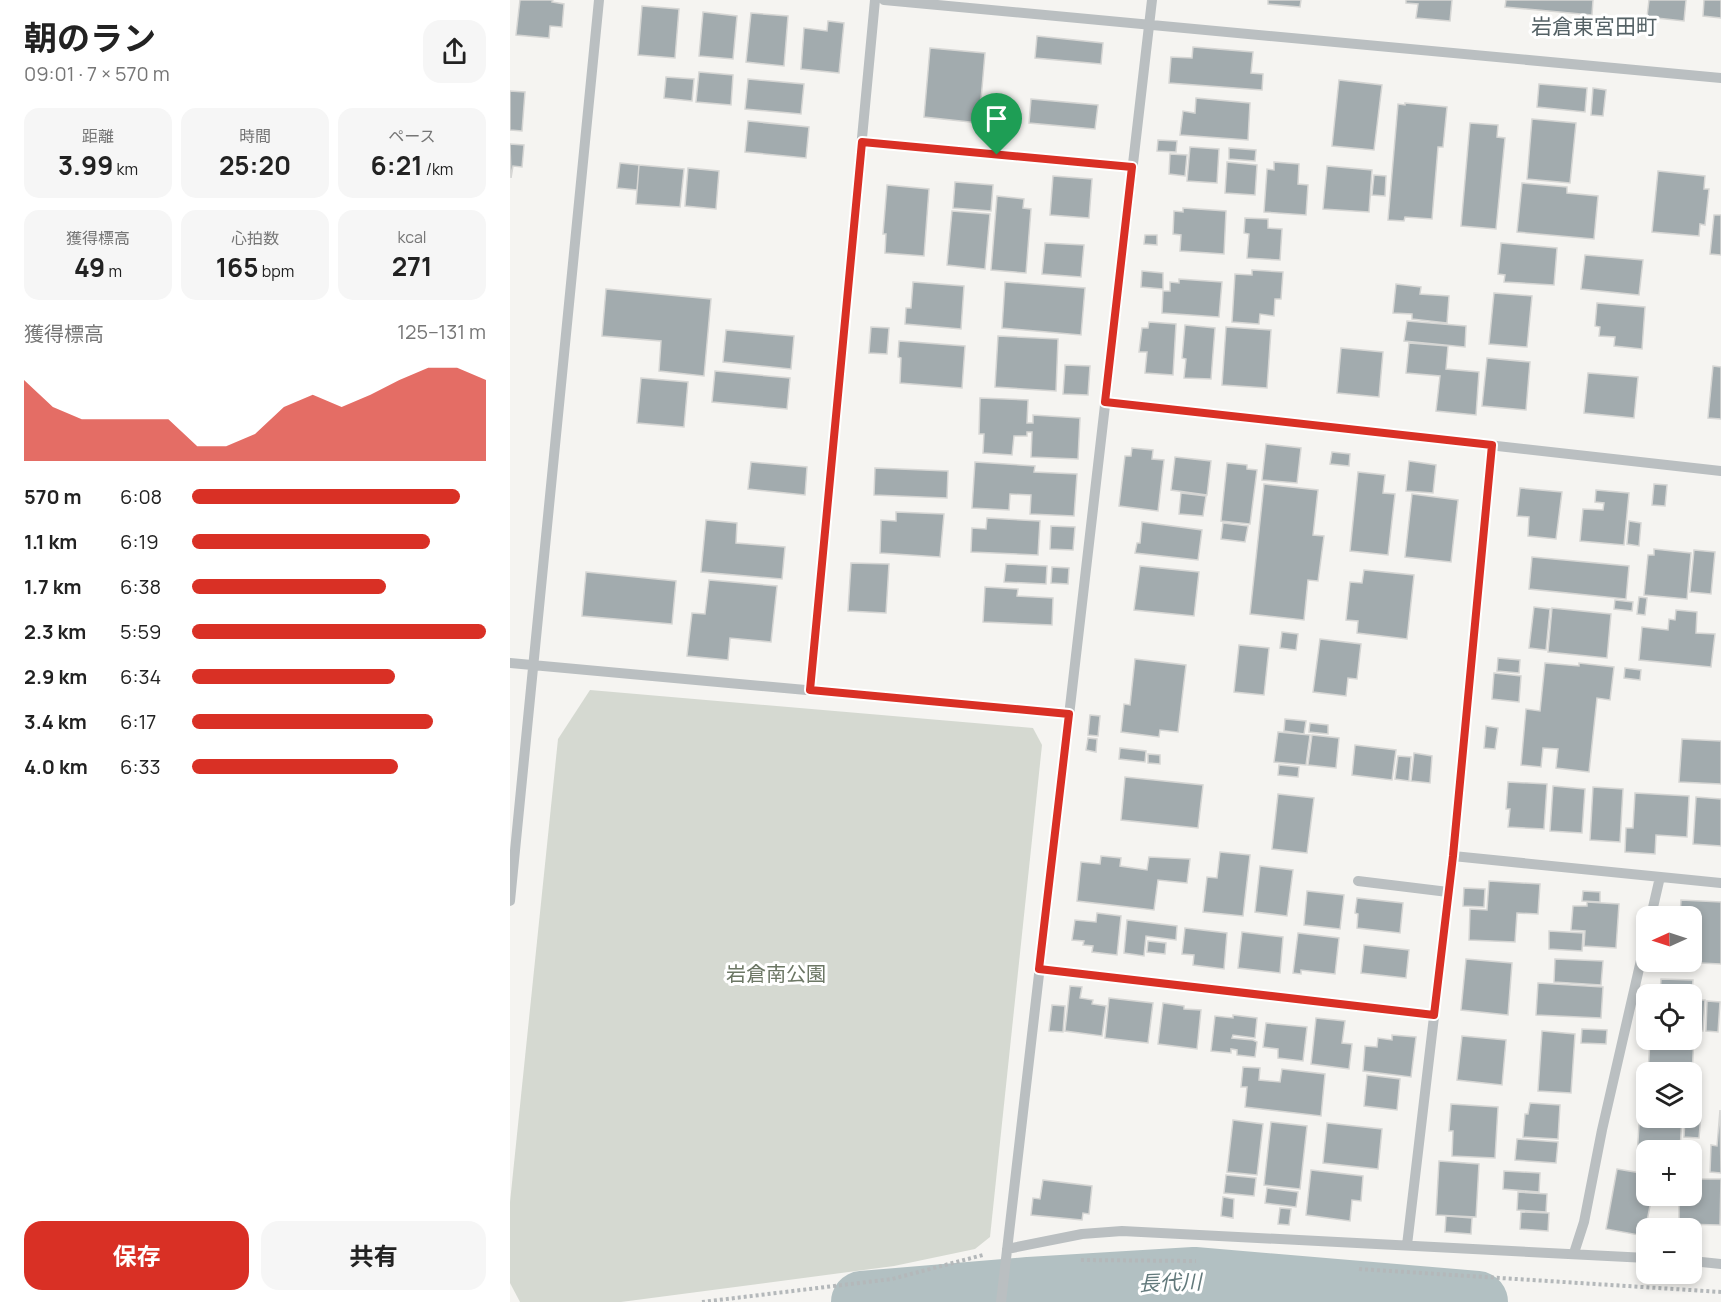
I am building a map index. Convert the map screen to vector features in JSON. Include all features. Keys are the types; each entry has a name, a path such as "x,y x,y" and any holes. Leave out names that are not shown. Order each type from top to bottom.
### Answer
{"street":[{"path":"510,901 600,0"},
{"path":"810,690 875,0"},
{"path":"884,0 1721,78"},
{"path":"1001,1302 1152,0"},
{"path":"862,142 1132,167"},
{"path":"1105,402 1721,471"},
{"path":"1407,1245 1453,856 1492,445"},
{"path":"510,663 1069,714"},
{"path":"1453,856 1721,883"},
{"path":"1653,906 1660,878"},
{"path":"1358,881 1448,892"},
{"path":"1039,969 1434,1015"},
{"path":"1574,1253 1584,1222 1602,1130 1638,972"},
{"path":"1006,1249 1082,1234 1122,1231 1636,1257"},
{"path":"1702,1263 1721,1264"}],"path":[{"path":"702,1302 892,1279 1006,1249"},
{"path":"1071,1260 1197,1261"},
{"path":"1357,1269 1721,1292"}],"green space":[{"name":"岩倉南公園","path":"590,690 1033,728 1042,745 990,1237 975,1249 894,1266 621,1302 520,1302 510,1283 510,1202 558,739"}],"building":[{"path":"520,0 553,0 552,2 564,4 562,27 550,26 549,38 516,35"},
{"path":"1268,0 1301,0 1300,7 1268,4"},
{"path":"1406,0 1452,0 1450,21 1416,18 1418,4 1406,3"},
{"path":"1506,0 1593,0 1592,15 1505,7"},
{"path":"1649,0 1686,0 1684,21 1647,17"},
{"path":"1704,0 1721,0 1721,18 1703,16"},
{"path":"642,6 679,9 675,58 638,55"},
{"path":"703,12 737,16 733,59 699,56"},
{"path":"751,13 788,16 784,66 746,62"},
{"path":"828,21 844,23 839,73 801,69 804,28 827,31"},
{"path":"1037,36 1103,43 1101,64 1035,58"},
{"path":"1193,47 1253,52 1251,73 1263,74 1262,90 1169,83 1171,57 1192,58"},
{"path":"930,48 985,53 979,123 924,117"},
{"path":"699,72 733,75 731,105 696,102"},
{"path":"666,77 694,79 692,101 664,98"},
{"path":"748,79 804,84 801,114 745,109"},
{"path":"1339,80 1382,85 1374,150 1332,146"},
{"path":"1539,84 1587,88 1585,112 1537,107"},
{"path":"1593,88 1606,90 1603,116 1591,115"},
{"path":"510,91 525,92 522,131 510,130"},
{"path":"1196,98 1250,103 1248,140 1180,135 1183,111 1195,113"},
{"path":"1031,99 1098,105 1095,129 1029,123"},
{"path":"1405,103 1447,107 1443,147 1438,147 1432,219 1405,217 1404,221 1388,220 1398,104 1405,105"},
{"path":"1532,119 1576,123 1570,183 1527,179"},
{"path":"748,121 809,127 806,158 745,152"},
{"path":"1470,123 1498,125 1497,137 1505,138 1496,229 1461,226"},
{"path":"1158,140 1177,141 1176,152 1157,151"},
{"path":"510,144 524,145 522,167 513,166 511,178"},
{"path":"1190,147 1219,149 1217,183 1187,181"},
{"path":"1229,148 1256,150 1255,161 1229,159"},
{"path":"1170,154 1187,155 1185,176 1169,174"},
{"path":"1227,162 1257,165 1255,195 1225,193"},
{"path":"1274,162 1299,164 1298,184 1308,185 1306,215 1264,212 1267,169 1274,170"},
{"path":"620,163 639,165 637,190 617,188"},
{"path":"639,165 684,169 680,207 636,204"},
{"path":"1327,166 1372,170 1369,212 1323,209"},
{"path":"688,168 719,171 716,209 685,206"},
{"path":"1658,171 1705,176 1704,189 1709,189 1705,225 1700,224 1699,236 1652,232"},
{"path":"1374,175 1386,176 1385,196 1372,195"},
{"path":"1053,176 1092,179 1089,218 1050,215"},
{"path":"955,182 993,185 991,211 953,208"},
{"path":"1522,183 1567,187 1567,193 1598,196 1594,239 1517,232"},
{"path":"887,185 929,189 924,256 885,253 886,234 883,234"},
{"path":"997,196 1024,199 1023,208 1031,209 1026,273 991,270"},
{"path":"1183,208 1226,211 1224,254 1180,251 1181,235 1173,234 1174,211 1183,212"},
{"path":"952,211 990,214 985,269 947,265"},
{"path":"1714,215 1721,215 1721,255 1710,254"},
{"path":"1245,218 1268,219 1268,228 1282,229 1280,260 1247,258 1249,234 1244,233"},
{"path":"1145,235 1157,235 1157,245 1144,244"},
{"path":"1045,243 1084,245 1081,277 1042,274"},
{"path":"1501,243 1557,248 1554,285 1504,282 1505,275 1498,274"},
{"path":"1585,255 1643,260 1639,295 1581,289"},
{"path":"1252,270 1283,272 1281,299 1275,299 1274,316 1260,314 1259,324 1232,322 1235,274 1252,275"},
{"path":"1142,271 1163,273 1163,289 1141,287"},
{"path":"1179,279 1222,282 1219,317 1162,313 1163,291 1170,291 1170,282 1179,283"},
{"path":"913,282 964,286 961,329 905,324 906,308 911,308"},
{"path":"1005,282 1085,288 1081,335 1002,328"},
{"path":"1396,284 1421,287 1420,294 1449,296 1447,323 1412,319 1412,314 1393,313"},
{"path":"606,289 711,299 704,376 659,371 661,341 602,336"},
{"path":"1494,293 1532,296 1527,347 1489,344"},
{"path":"1597,303 1645,307 1642,349 1614,346 1615,337 1599,336 1600,327 1595,326"},
{"path":"1407,321 1466,326 1465,347 1404,341"},
{"path":"1149,322 1176,324 1173,375 1145,373 1147,352 1139,352 1142,328 1148,328"},
{"path":"1185,325 1215,328 1211,379 1184,378 1186,359 1182,358"},
{"path":"871,327 889,328 887,354 869,353"},
{"path":"1226,327 1271,330 1267,388 1222,385"},
{"path":"726,330 794,336 791,369 723,362"},
{"path":"998,336 1058,339 1056,391 995,387"},
{"path":"899,341 965,346 962,388 900,383"},
{"path":"1409,343 1448,346 1446,369 1479,372 1476,415 1436,411 1440,376 1406,373"},
{"path":"1341,348 1383,352 1379,397 1337,393"},
{"path":"1487,358 1530,362 1526,410 1482,406"},
{"path":"1065,365 1090,366 1088,395 1063,394"},
{"path":"1713,366 1721,367 1721,419 1708,418"},
{"path":"715,371 790,378 787,409 712,402"},
{"path":"1588,373 1638,377 1634,418 1584,413"},
{"path":"641,378 688,382 684,427 637,423"},
{"path":"980,398 1028,400 1027,423 1033,423 1033,415 1080,418 1078,459 1031,457 1032,432 1027,432 1027,436 1014,436 1012,455 983,453 984,434 979,434"},
{"path":"1266,444 1301,448 1297,483 1262,480"},
{"path":"1132,448 1153,450 1152,459 1164,460 1158,511 1119,506 1125,456 1131,456"},
{"path":"1332,452 1350,454 1349,466 1330,464"},
{"path":"1175,457 1211,461 1207,495 1171,490"},
{"path":"1409,461 1436,465 1433,493 1406,491"},
{"path":"751,462 807,467 805,495 748,489"},
{"path":"975,462 1035,466 1034,472 1077,474 1074,516 1030,514 1031,495 1010,494 1009,510 972,508"},
{"path":"1227,463 1247,465 1247,469 1257,470 1250,524 1221,521"},
{"path":"875,468 948,471 947,498 874,495"},
{"path":"1358,472 1385,475 1383,493 1395,494 1388,555 1350,551"},
{"path":"1264,484 1318,490 1313,535 1324,536 1318,581 1308,580 1304,620 1250,614"},
{"path":"1654,484 1667,485 1665,506 1652,505"},
{"path":"1520,488 1562,492 1556,539 1528,536 1529,517 1517,516"},
{"path":"1596,490 1629,493 1624,545 1580,541 1583,509 1603,510 1604,503 1595,502"},
{"path":"1181,493 1206,496 1203,516 1179,514"},
{"path":"1412,494 1458,500 1451,562 1405,557"},
{"path":"896,512 944,514 940,557 880,553 881,520 896,521"},
{"path":"987,518 1040,521 1038,555 971,552 972,528 986,529"},
{"path":"706,520 737,523 736,543 785,547 782,579 701,572"},
{"path":"1629,521 1641,523 1639,546 1627,544"},
{"path":"1142,522 1202,530 1198,560 1135,553 1137,543 1140,543"},
{"path":"1223,523 1248,526 1245,542 1221,539"},
{"path":"1051,526 1075,527 1073,550 1050,549"},
{"path":"1654,549 1691,553 1687,599 1644,595 1648,555 1654,555"},
{"path":"1694,550 1715,552 1711,594 1690,592"},
{"path":"1532,557 1629,566 1626,599 1529,589"},
{"path":"851,563 889,564 886,613 848,611"},
{"path":"1006,564 1047,566 1046,584 1004,582"},
{"path":"1140,566 1199,572 1194,616 1134,610"},
{"path":"1052,567 1069,568 1068,584 1051,583"},
{"path":"1364,570 1414,575 1407,639 1357,633 1358,621 1346,620 1350,582 1362,583"},
{"path":"586,572 676,581 672,624 582,616"},
{"path":"709,580 777,586 771,642 730,638 728,660 687,656 692,613 705,614"},
{"path":"985,587 1018,589 1017,596 1053,598 1052,625 983,622"},
{"path":"1639,597 1647,598 1645,615 1637,614"},
{"path":"1615,600 1633,602 1632,611 1614,609"},
{"path":"1534,607 1550,609 1546,650 1529,648"},
{"path":"1552,608 1611,614 1607,658 1548,652"},
{"path":"1676,610 1697,612 1696,633 1715,634 1711,667 1639,660 1642,627 1668,630 1669,619 1675,620"},
{"path":"1282,632 1298,634 1296,650 1280,648"},
{"path":"1320,639 1361,644 1357,679 1348,678 1346,696 1313,692"},
{"path":"1239,645 1269,648 1264,695 1234,692"},
{"path":"1498,658 1520,660 1519,673 1497,671"},
{"path":"1135,659 1186,665 1178,732 1160,730 1159,737 1121,732 1124,704 1130,705"},
{"path":"1545,663 1579,666 1579,663 1614,667 1610,700 1597,698 1589,772 1556,768 1558,749 1543,748 1541,767 1521,765 1526,709 1540,711"},
{"path":"1625,668 1641,670 1640,680 1624,678"},
{"path":"1494,673 1521,676 1519,702 1492,699"},
{"path":"1090,715 1100,716 1098,736 1088,735"},
{"path":"1285,719 1306,721 1304,734 1284,731"},
{"path":"1310,723 1328,725 1328,734 1309,732"},
{"path":"1486,726 1498,728 1495,749 1484,748"},
{"path":"1278,732 1310,735 1306,765 1274,762"},
{"path":"1312,735 1339,738 1336,768 1308,765"},
{"path":"1088,738 1097,739 1096,752 1086,750"},
{"path":"1682,739 1721,741 1721,784 1679,782"},
{"path":"1355,745 1396,750 1392,780 1352,775"},
{"path":"1120,748 1146,751 1145,762 1119,759"},
{"path":"1414,753 1432,756 1430,783 1411,781"},
{"path":"1148,754 1160,755 1160,764 1148,763"},
{"path":"1398,756 1411,757 1409,781 1395,779"},
{"path":"1279,765 1299,767 1298,777 1278,775"},
{"path":"1125,777 1203,785 1198,828 1121,820"},
{"path":"1508,782 1547,784 1544,829 1508,827 1510,809 1506,809"},
{"path":"1553,786 1585,789 1582,833 1550,831"},
{"path":"1593,787 1623,789 1620,842 1590,840"},
{"path":"1635,793 1689,796 1687,837 1656,835 1655,854 1625,852 1626,828 1633,828"},
{"path":"1278,794 1314,798 1307,853 1272,849"},
{"path":"1696,797 1721,799 1721,846 1693,844"},
{"path":"1220,852 1250,855 1243,916 1203,912 1207,877 1217,878"},
{"path":"1101,856 1121,858 1120,866 1147,870 1149,857 1190,859 1187,883 1158,880 1154,910 1077,901 1081,862 1100,864"},
{"path":"1260,866 1293,870 1287,916 1255,912"},
{"path":"1489,881 1540,884 1538,914 1517,913 1515,942 1469,940 1470,909 1487,910"},
{"path":"1464,888 1485,889 1484,907 1463,906"},
{"path":"1307,891 1344,895 1340,929 1304,925"},
{"path":"1583,891 1600,892 1600,902 1582,901"},
{"path":"1357,898 1403,903 1400,933 1357,928 1358,914 1355,913"},
{"path":"1681,900 1721,902 1721,964 1702,963 1702,906 1681,906"},
{"path":"1587,902 1619,904 1616,948 1584,946 1585,931 1571,930 1573,906 1587,906"},
{"path":"1097,913 1121,916 1117,955 1092,952 1093,946 1083,945 1084,941 1072,940 1075,920 1096,922"},
{"path":"1127,920 1177,926 1176,940 1146,936 1144,956 1124,953"},
{"path":"1185,928 1227,933 1224,969 1193,965 1194,955 1182,954"},
{"path":"1549,931 1583,933 1582,951 1549,949"},
{"path":"1242,932 1283,937 1280,973 1238,968"},
{"path":"1298,933 1339,938 1335,974 1301,970 1301,974 1293,973"},
{"path":"1148,941 1166,943 1165,954 1147,952"},
{"path":"1364,945 1409,950 1406,978 1361,973"},
{"path":"1466,959 1512,963 1508,1015 1461,1010"},
{"path":"1555,959 1603,961 1601,985 1554,982"},
{"path":"1661,979 1693,980 1693,984 1661,984"},
{"path":"1538,983 1603,987 1601,1018 1536,1015"},
{"path":"1070,986 1082,987 1080,998 1093,1000 1092,1004 1106,1006 1102,1036 1065,1031"},
{"path":"1109,998 1153,1003 1148,1043 1105,1038"},
{"path":"1702,1000 1705,1000 1703,1031"},
{"path":"1707,1001 1720,1002 1718,1032 1706,1031"},
{"path":"1163,1003 1184,1006 1184,1009 1201,1010 1197,1049 1158,1044"},
{"path":"1052,1005 1065,1006 1063,1032 1049,1031"},
{"path":"1233,1015 1257,1018 1255,1038 1233,1035 1232,1038 1257,1042 1255,1057 1237,1055 1237,1050 1231,1049 1231,1053 1211,1051 1215,1016 1233,1018"},
{"path":"1316,1018 1345,1021 1342,1043 1352,1044 1349,1069 1311,1064"},
{"path":"1266,1023 1307,1027 1303,1061 1278,1058 1278,1049 1263,1047"},
{"path":"1582,1029 1607,1030 1606,1044 1581,1043"},
{"path":"1542,1031 1575,1034 1571,1093 1538,1091"},
{"path":"1392,1035 1416,1037 1411,1077 1363,1071 1365,1046 1377,1047 1378,1038 1392,1040"},
{"path":"1462,1036 1506,1040 1502,1085 1457,1080"},
{"path":"1649,1050 1693,1050 1693,1062 1649,1062"},
{"path":"1243,1067 1260,1068 1259,1080 1280,1082 1282,1069 1325,1074 1321,1116 1245,1107 1247,1087 1241,1087"},
{"path":"1367,1075 1400,1079 1397,1110 1364,1106"},
{"path":"1530,1103 1560,1105 1558,1139 1523,1137 1525,1114 1528,1114"},
{"path":"1451,1104 1498,1107 1495,1158 1452,1156 1453,1131 1449,1131"},
{"path":"1720,1110 1721,1173 1710,1172 1711,1145 1717,1146"},
{"path":"1233,1120 1263,1124 1257,1175 1227,1172"},
{"path":"1271,1122 1307,1126 1300,1189 1264,1185"},
{"path":"1327,1123 1382,1129 1378,1169 1323,1163"},
{"path":"1639,1128 1681,1128 1681,1140 1638,1140"},
{"path":"1684,1128 1700,1128 1699,1138 1684,1137"},
{"path":"1517,1139 1558,1142 1556,1163 1515,1160"},
{"path":"1439,1161 1479,1164 1476,1217 1436,1215"},
{"path":"1617,1169 1636,1172 1636,1206 1650,1206 1648,1218 1636,1218 1636,1235 1606,1229"},
{"path":"1311,1170 1363,1176 1361,1201 1352,1200 1350,1221 1306,1215"},
{"path":"1504,1171 1540,1173 1539,1192 1503,1189"},
{"path":"1226,1175 1256,1178 1254,1196 1224,1193"},
{"path":"1702,1179 1721,1179 1720,1225 1702,1225 1702,1218 1679,1218 1679,1206 1702,1206"},
{"path":"1043,1180 1092,1186 1089,1214 1083,1213 1082,1220 1031,1215 1033,1198 1040,1199"},
{"path":"1267,1188 1298,1192 1296,1207 1265,1203"},
{"path":"1518,1192 1547,1194 1546,1212 1517,1210"},
{"path":"1223,1197 1234,1199 1233,1218 1221,1216"},
{"path":"1280,1208 1291,1209 1289,1225 1278,1224"},
{"path":"1521,1212 1549,1213 1548,1231 1520,1229"},
{"path":"1446,1216 1472,1218 1471,1234 1445,1232"}],"waterway":[{"name":"長代川","path":"862,1302 1029,1288 1194,1278 1477,1302"}],"district":[{"name":"岩倉東宮田町","path":"1594,26"}],"route":[{"path":"862,142 997,155 1132,167 1105,402 1492,445 1453,856 1434,1015 1039,969 1069,714 810,690 862,142"}]}
